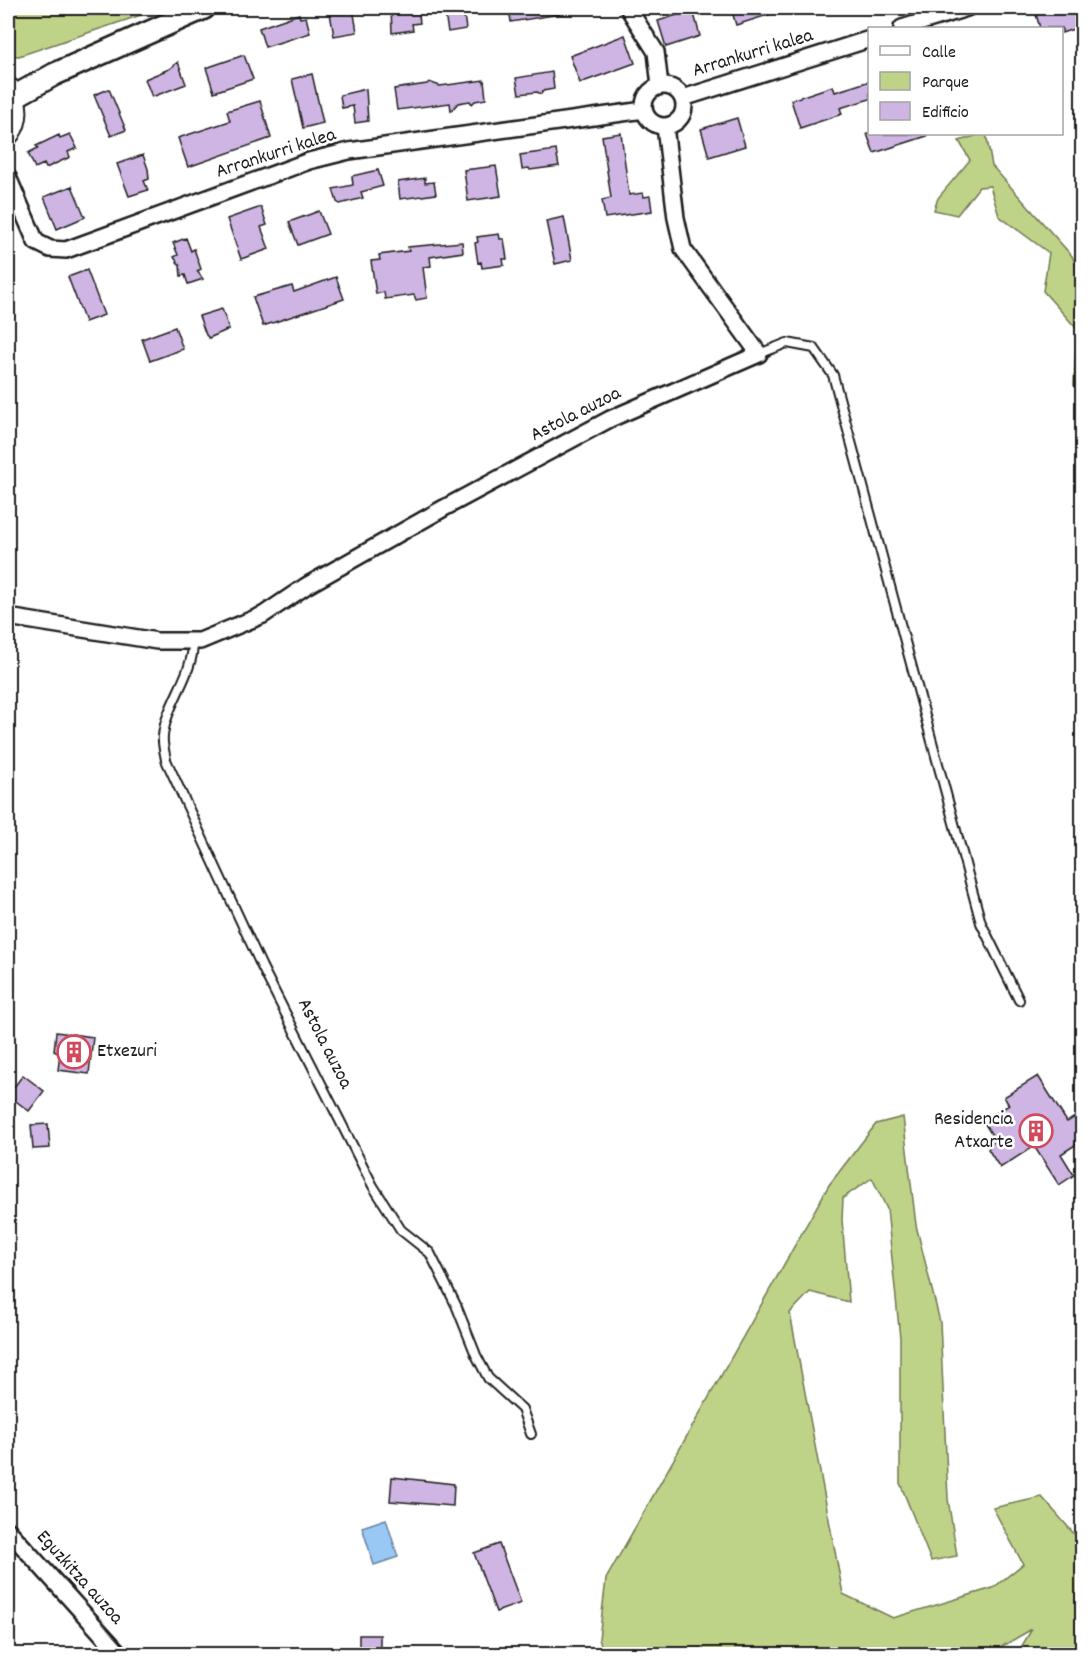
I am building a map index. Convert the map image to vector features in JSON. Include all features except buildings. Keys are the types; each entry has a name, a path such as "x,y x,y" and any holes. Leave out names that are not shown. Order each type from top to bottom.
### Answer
{"main road":[{"path":"8,132 14,119 10,94"}],"street":[{"path":"10,94 204,8"},
{"path":"628,8 656,52 660,86 649,92 644,110 654,124 666,126 676,218 683,249 759,354"},
{"path":"905,27 967,8"},
{"name":"Arrankurri kalea","path":"682,98 868,40"},
{"name":"Arrankurri kalea","path":"660,86 673,88 682,98 681,117 666,126"},
{"name":"Arrankurri kalea","path":"8,177 36,242 50,249 66,250 309,161 350,151 644,110"},
{"name":"Astola auzoa","path":"8,617 157,641 200,641 263,615 306,586 424,519 610,419 759,354"},
{"name":"Eguzkitza auzoa","path":"8,1530 120,1654"}],"lane":[{"path":"759,354 787,343 813,348 833,375 981,923 1019,1000"},
{"name":"Astola auzoa","path":"193,641 193,650 183,683 168,714 162,738 166,760 262,967 373,1186 400,1230 430,1253 484,1370 489,1378 522,1409 531,1434"}],"green space":[{"path":"8,8 162,8 19,56 8,55"},
{"path":"986,135 992,166 1072,256 1082,279 1082,399 1074,385 1077,329 1043,291 1049,253 999,216 990,186 979,187 957,215 934,210 938,198 970,160 959,141"},
{"path":"903,1117 916,1225 940,1322 948,1499 957,1556 931,1561 900,1483 900,1338 887,1209 872,1178 843,1198 842,1220 849,1302 810,1292 790,1313 843,1594 893,1618 993,1588 1023,1564 993,1508 1042,1497 1076,1536 1082,1538 1082,1654 1017,1654 1032,1629 989,1654 604,1654 599,1639 606,1579 829,1185 876,1124"}],"water":[{"path":"386,1519 398,1557 374,1565 362,1527"}],"place":[{"name":"Etxezuri","path":"74,1052"},
{"name":"Residencia Atxarte","path":"1036,1131"}]}
